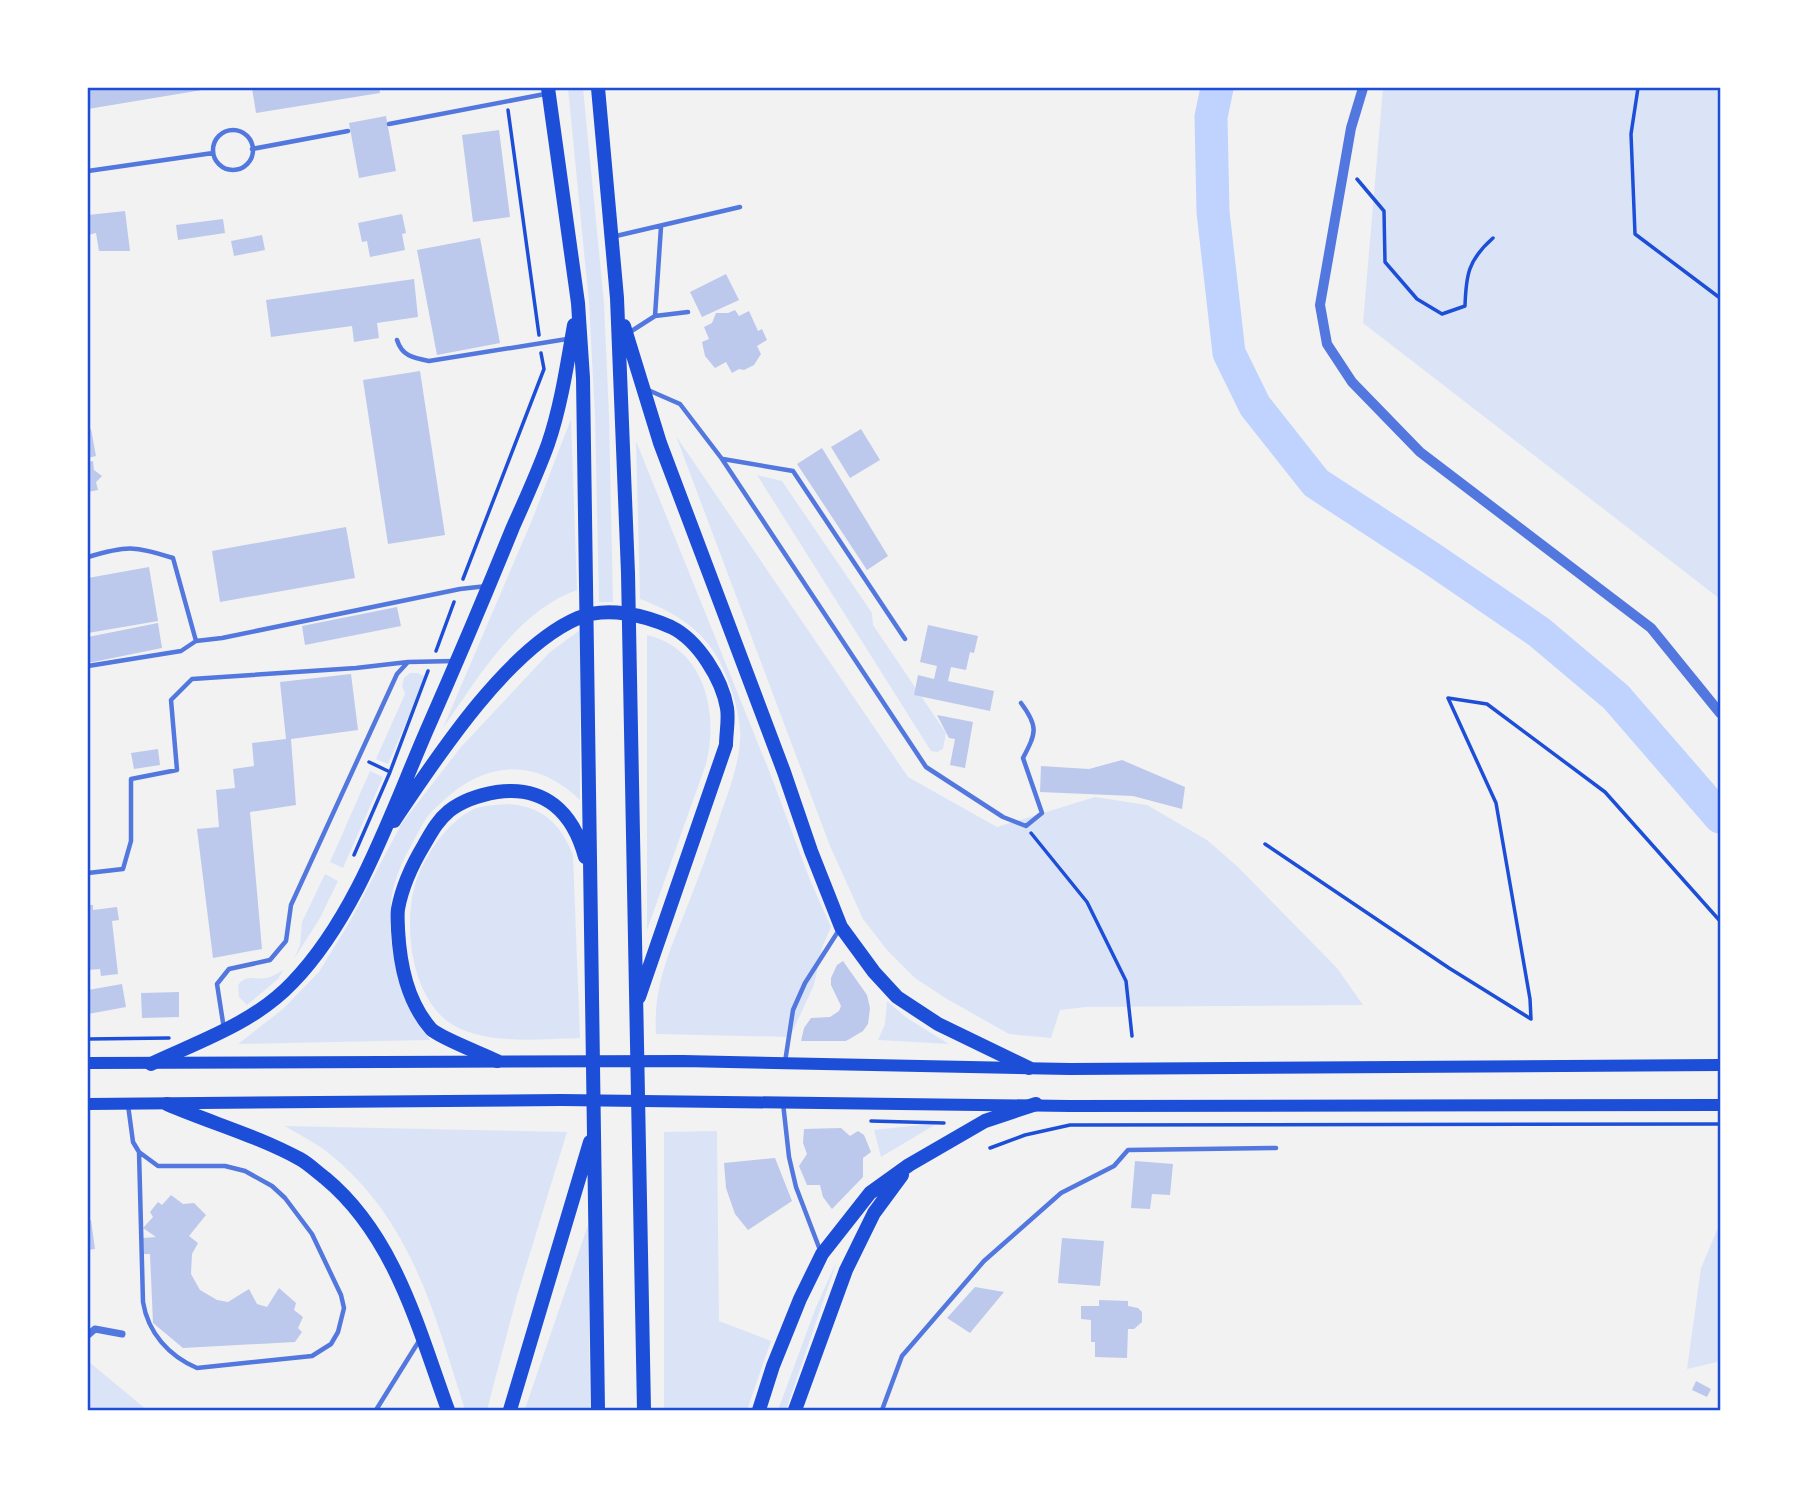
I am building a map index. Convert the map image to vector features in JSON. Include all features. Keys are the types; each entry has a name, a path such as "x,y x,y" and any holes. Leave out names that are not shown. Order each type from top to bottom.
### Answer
{"main road":[{"path":"598,88 617,298 628,573 644,1410"},
{"path":"548,90 578,303 583,378 598,1410"},
{"path":"617,298 641,387 841,927 874,972 897,997 938,1024 1029,1068"},
{"path":"151,1064 243,1021 271,1003 293,982 323,944 348,902 373,855 548,444 563,389 578,303"},
{"path":"373,855 461,726 530,648 580,617 602,613 646,617 684,633 697,646 727,708 726,745 635,1008"},
{"path":"498,1061 432,1031 411,999 400,957 397,911 412,864 436,824 464,801 483,794 527,791 552,804 573,826 581,839 590,875"},
{"path":"88,1063 683,1061 1070,1069 1720,1065"},
{"path":"88,1104 683,1100 1070,1106 1720,1105"},
{"path":"167,1104 268,1143 303,1161 340,1191 362,1215 380,1241 405,1294 448,1410"},
{"path":"759,1410 773,1366 800,1299 822,1254 870,1194 909,1165 985,1121 1036,1104"},
{"path":"510,1410 594,1127"},
{"path":"795,1410 846,1270 874,1213 909,1165"}],"street":[{"path":"1363,88 1351,128 1320,305 1327,344 1352,382 1420,452 1651,628 1720,713"},
{"path":"88,1335 95,1329 122,1334"}],"lane":[{"path":"389,124 507,101 548,90"},
{"path":"227,131 245,135 252,149 251,159 247,164 234,170 222,167 213,153 217,138 227,131"},
{"path":"252,149 348,131"},
{"path":"88,171 213,153"},
{"path":"611,237 740,207"},
{"path":"655,316 661,227"},
{"path":"626,334 655,316 688,312"},
{"path":"397,340 400,349 411,357 429,361 572,338"},
{"path":"641,387 680,404 722,459 926,767 1003,817 1026,826 1042,813 1023,758 1035,734 1032,718 1021,703"},
{"path":"722,459 793,471 905,639"},
{"path":"88,556 119,548 136,547 173,558 196,641"},
{"path":"88,666 181,651 196,641 460,589 489,586"},
{"path":"88,873 123,869 131,841 131,779 177,770 171,700 192,679 457,660"},
{"path":"224,1030 217,985 229,969 270,960 286,941 291,905 391,686 408,662"},
{"path":"785,1063 793,1010 805,983 841,927"},
{"path":"783,1101 789,1157 796,1187 822,1254"},
{"path":"128,1104 133,1142 139,1152 158,1166 225,1167 245,1171 260,1178 285,1198 312,1234 341,1294 344,1308 342,1322 331,1344 312,1356 197,1368 184,1362 165,1347 146,1321 143,1303 139,1152"},
{"path":"882,1410 902,1356 984,1261 1061,1193 1114,1166 1128,1150 1276,1148"},
{"path":"376,1410 421,1337"}],"path":[{"path":"1639,88 1631,134 1635,234 1720,298"},
{"path":"352,859 390,772 544,369 507,101"},
{"path":"1345,163 1384,211 1385,262 1417,299 1442,314 1465,306 1466,276 1477,252 1493,238"},
{"path":"1265,844 1449,968 1531,1019 1530,999 1496,803 1448,698 1487,704 1605,792 1720,921"},
{"path":"373,764 390,772"},
{"path":"1026,826 1087,902 1126,981 1132,1035"},
{"path":"88,1039 171,1038"},
{"path":"990,1147 1025,1135 1070,1125 1720,1124"}],"shaded area":[{"path":"568,88 583,88 604,303 613,602 599,602 595,416 589,303"},
{"path":"1383,88 1720,88 1720,599 1363,323"},
{"path":"571,419 577,590 555,600 517,630 500,648 443,728 532,520"},
{"path":"676,436 908,777 997,827 1095,797 1147,805 1207,840 1238,867 1337,968 1363,1005 1086,1007 1060,1010 1051,1038 1009,1034 915,978 887,950 863,919 830,846"},
{"path":"636,441 831,927 822,948 814,985 790,1037 656,1034 657,1000 664,969 729,789 738,758 740,730 731,690 720,663 704,638 669,612 640,599"},
{"path":"757,475 782,481 872,613 873,625 946,733 943,749 931,751"},
{"path":"580,630 580,800 564,786 529,771 512,769 477,778 459,787 430,814 398,873 393,889 390,924 394,960 405,991 430,1040 238,1044 283,1009 319,972 349,923 402,823 461,747 550,652"},
{"path":"647,635 667,642 683,653 695,668 708,704 710,744 706,764 647,930"},
{"path":"410,673 426,677 388,764 376,759 405,694 402,686 404,678"},
{"path":"370,771 383,777 343,868 330,862"},
{"path":"508,804 531,808 549,819 563,834 573,855 580,1038 506,1039 463,1030 446,1020 433,1006 422,988 415,968 411,946 411,904 415,885 430,853 445,832 462,816 480,807"},
{"path":"325,874 338,881 320,918 294,959 300,945 302,922"},
{"path":"283,970 278,979 247,1005 239,997 238,985 244,980 268,977"},
{"path":"887,1001 907,1018 949,1044 878,1040 885,1024"},
{"path":"938,1123 881,1157 874,1130"},
{"path":"285,1126 567,1132 517,1296 487,1410 465,1410 416,1269 379,1206 355,1177 326,1151"},
{"path":"717,1131 719,1321 771,1341 747,1410 664,1410 664,1132"},
{"path":"1720,1223 1720,1351 1717,1362 1687,1369 1701,1268"},
{"path":"588,1225 590,1410 524,1410 525,1409"},
{"path":"837,1261 786,1410 778,1410 816,1307"},
{"path":"88,1361 147,1410 88,1410"}],"building":[{"path":"88,88 208,88 208,89 88,109"},
{"path":"252,88 379,88 380,93 256,113"},
{"path":"386,116 396,171 359,178 349,123"},
{"path":"499,130 510,217 473,222 462,135"},
{"path":"125,211 130,251 99,251 96,233 88,235 88,215"},
{"path":"402,214 406,233 402,234 405,250 370,257 367,241 362,242 358,223"},
{"path":"223,219 225,233 178,240 176,225"},
{"path":"262,235 265,250 234,256 231,241"},
{"path":"480,238 500,343 437,355 417,250"},
{"path":"726,274 739,300 702,317 690,292"},
{"path":"414,279 418,317 377,323 379,338 354,342 352,326 271,337 266,300"},
{"path":"735,310 739,316 749,311 758,331 762,329 767,340 757,346 761,354 754,365 732,373 726,362 715,368 705,356 702,342 709,339 704,327 712,323 716,313"},
{"path":"420,371 445,535 388,544 363,380"},
{"path":"91,429 96,456 88,458 88,430"},
{"path":"861,429 880,460 850,478 831,447"},
{"path":"822,448 888,556 867,570 797,464"},
{"path":"93,461 94,470 102,476 96,482 98,490 88,492 88,462"},
{"path":"346,527 355,578 220,602 212,551"},
{"path":"149,567 158,621 88,633 88,578"},
{"path":"397,607 401,626 305,645 302,626"},
{"path":"158,623 162,648 88,663 88,637"},
{"path":"928,625 978,636 974,653 970,652 966,670 951,667 948,681 994,691 990,711 914,695 918,675 934,679 937,666 920,662"},
{"path":"351,674 358,730 291,739 296,805 250,812 262,949 213,958 197,829 219,827 216,790 235,788 233,769 254,766 252,743 286,739 280,682"},
{"path":"937,715 973,722 965,768 950,765 955,739 949,738"},
{"path":"158,749 160,765 134,769 131,753"},
{"path":"1122,760 1185,787 1182,809 1133,796 1040,792 1041,766 1089,769"},
{"path":"88,905 93,905 93,910 117,907 119,920 112,921 118,974 101,976 100,969 88,970"},
{"path":"843,961 867,995 870,1008 868,1024 863,1031 846,1041 801,1041 804,1028 811,1018 830,1017 839,1011 841,1006 831,985 831,978 837,965"},
{"path":"122,984 126,1007 88,1014 88,990"},
{"path":"179,992 179,1017 142,1018 141,993"},
{"path":"841,1128 850,1136 858,1131 864,1135 871,1152 863,1158 863,1177 832,1209 823,1197 820,1185 807,1185 799,1166 807,1154 803,1143 804,1129"},
{"path":"775,1158 792,1201 748,1230 735,1214 726,1188 724,1163"},
{"path":"1135,1161 1173,1164 1170,1195 1152,1194 1150,1209 1131,1208"},
{"path":"171,1195 183,1204 194,1203 206,1215 189,1236 198,1243 192,1254 191,1274 200,1290 217,1300 228,1302 249,1289 257,1304 267,1307 279,1288 296,1303 294,1310 303,1317 298,1328 302,1332 295,1342 183,1348 153,1323 150,1254 144,1254 143,1238 156,1237 143,1228 153,1217 150,1212 158,1202 162,1205"},
{"path":"88,1220 91,1220 95,1249 88,1250"},
{"path":"1062,1238 1104,1241 1100,1286 1058,1283"},
{"path":"975,1287 1004,1292 970,1333 947,1318"},
{"path":"1099,1300 1128,1301 1128,1306 1138,1308 1142,1312 1142,1322 1134,1329 1128,1329 1127,1358 1095,1357 1095,1342 1091,1342 1091,1320 1081,1319 1081,1306 1099,1306"},
{"path":"1696,1381 1711,1389 1707,1397 1692,1390"}],"waterway":[{"path":"1217,88 1211,117 1213,212 1229,353 1255,406 1316,483 1539,632 1616,697 1720,817"}]}
